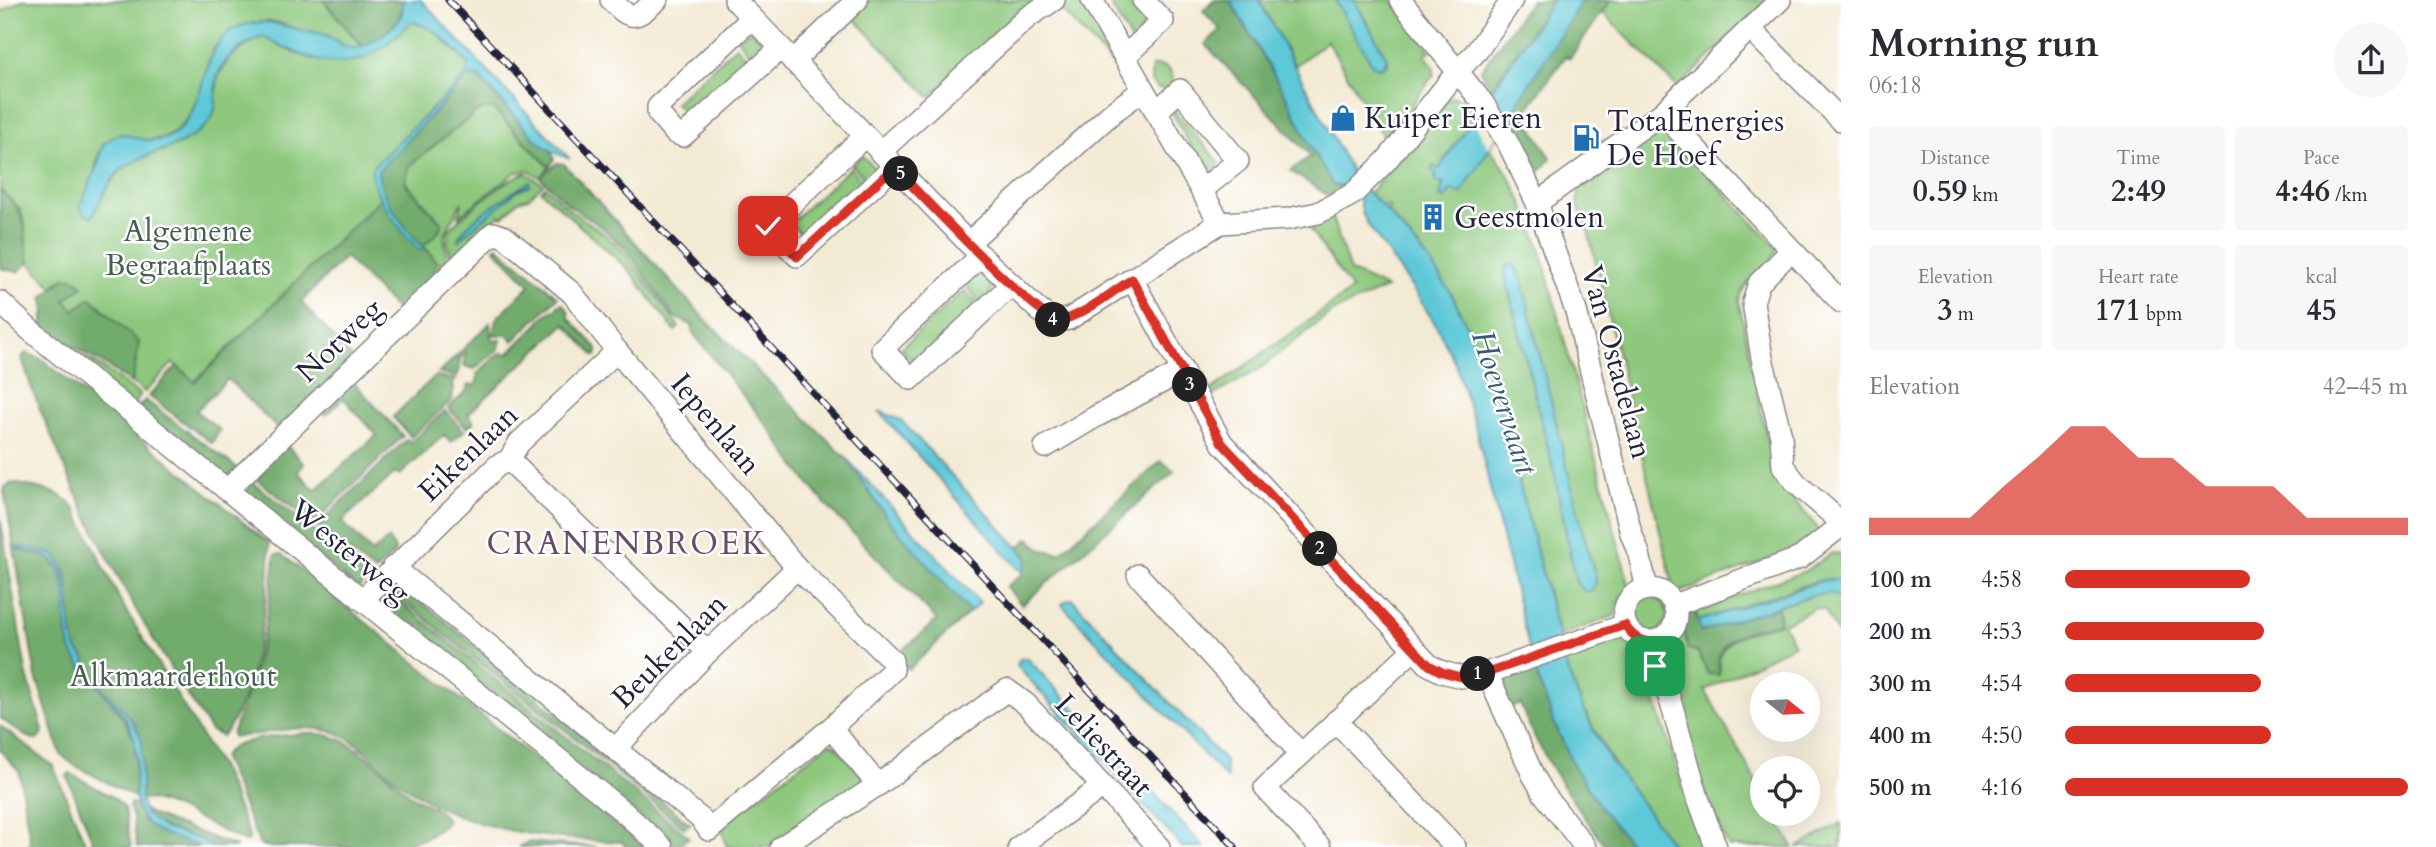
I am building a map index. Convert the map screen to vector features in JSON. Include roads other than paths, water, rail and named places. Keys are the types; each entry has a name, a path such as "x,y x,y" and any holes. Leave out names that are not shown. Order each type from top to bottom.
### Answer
{"street":[{"path":"611,0 625,15 631,16 644,12 657,0"},
{"path":"735,0 974,249 1040,311 1055,321 1069,319 1220,223 1276,220 1318,213 1358,190 1386,161 1477,51 1512,0"},
{"path":"752,18 658,107 658,113 675,133 683,136 857,0"},
{"path":"865,136 768,226 797,257 887,160 1028,17 1054,0"},
{"path":"1092,0 1220,223"},
{"path":"1125,56 1163,21 1143,0"},
{"name":"Van Ostadelaan","path":"1400,0 1483,103 1538,202 1576,311 1631,533 1639,554 1642,590"},
{"path":"1538,202 1662,113 1780,0"},
{"path":"1750,29 1841,120"},
{"path":"1011,285 911,379 882,349 974,249 1113,113 1143,90"},
{"path":"1156,112 1180,90 1238,161 1202,190"},
{"path":"1662,113 1841,302"},
{"name":"Iepenlaan","path":"493,233 505,237 572,293 797,568 892,660 893,670 831,728"},
{"name":"Notweg","path":"227,490 493,233"},
{"path":"1675,605 1800,558 1841,524 1797,484 1783,466 1781,436 1762,358 1753,302 1759,284 1791,251"},
{"path":"1132,279 1222,443 1429,665 1461,677 1487,673 1625,625"},
{"name":"Westerweg","path":"2,308 625,814 662,847"},
{"name":"Eikenlaan","path":"362,600 497,466 509,460 519,443 617,351"},
{"path":"1045,447 1095,417 1183,371"},
{"path":"509,460 708,652"},
{"name":"Westerweg","path":"393,567 701,819 709,838"},
{"name":"Beukenlaan","path":"615,749 708,652 797,568"},
{"path":"1138,575 1301,754"},
{"path":"1642,590 1664,592 1675,605 1676,622 1673,629 1654,641 1639,639 1630,634 1625,625 1625,606 1630,597 1642,590"},
{"path":"1654,641 1669,676 1667,691 1698,798 1716,847"},
{"path":"1320,847 1265,788 1414,649"},
{"path":"1487,673 1533,775 1544,794 1585,847"},
{"name":"Leliestraat","path":"878,785 1007,690 1026,704 1159,847"},
{"path":"1336,721 1455,847"},
{"path":"709,838 831,728 878,785 780,847"},
{"path":"1018,847 1102,787"}],"water":[{"path":"402,0 421,0 570,159 537,141 480,78 469,75 378,171 388,201 423,247 419,250 382,201 376,189 372,168 459,82 469,64 435,32 411,22 376,51 350,62 338,63 312,58 264,37 248,43 227,60 218,75 214,113 200,131 180,143 128,165 116,175 107,188 92,217 85,214 80,207 98,164 103,144 118,134 159,140 177,131 189,117 209,61 218,44 230,31 248,24 269,22 320,33 346,47 354,48 365,45 396,24 402,13"},
{"path":"1230,0 1259,0 1356,180 1425,255 1451,293 1479,350 1504,425 1568,673 1608,757 1674,847 1633,847 1603,811 1575,768 1554,723 1533,664 1475,425 1455,363 1436,325 1368,225 1360,200 1348,187 1333,185 1285,94"},
{"path":"1335,0 1354,0 1387,58 1384,66 1377,68 1372,64"},
{"path":"1553,0 1582,0 1461,194 1451,190 1445,199 1440,197 1443,184 1434,181 1437,174 1431,171 1433,166 1439,169"},
{"path":"530,181 530,185 518,190 458,240 469,224"},
{"path":"1514,265 1520,273 1596,578 1592,590 1586,592 1578,586 1575,578 1554,471 1505,275 1507,266"},
{"path":"879,411 901,420 1027,557 1023,574"},
{"path":"847,459 980,603 970,612 890,522"},
{"path":"14,548 29,548 53,554 61,566 66,581 73,639 78,650 94,677 130,719 142,742 141,801 145,814 164,828 202,840 213,847 172,837 154,829 143,818 137,806 136,747 132,732 120,711 78,662 72,651 68,640 65,594 60,572 46,556"},
{"path":"1828,579 1841,580 1841,599 1830,594 1810,596 1701,632 1698,621"},
{"path":"1072,599 1225,761 1227,779 1062,605"},
{"path":"1023,658 1027,658 1204,847 1182,847 1017,666"}],"railway":[{"path":"448,0 1235,847"}],"place":[{"name":"Kuiper Eieren","path":"1343,118"},
{"name":"TotalEnergies De Hoef","path":"1586,138"},
{"name":"Geestmolen","path":"1433,217"}],"district":[{"name":"CRANENBROEK","path":"627,543"}],"park label":[{"name":"Algemene Begraafplaats","path":"188,248"},
{"name":"Alkmaarderhout","path":"173,676"}],"water label":[{"name":"Hoevervaart","path":"1505,402"}]}
